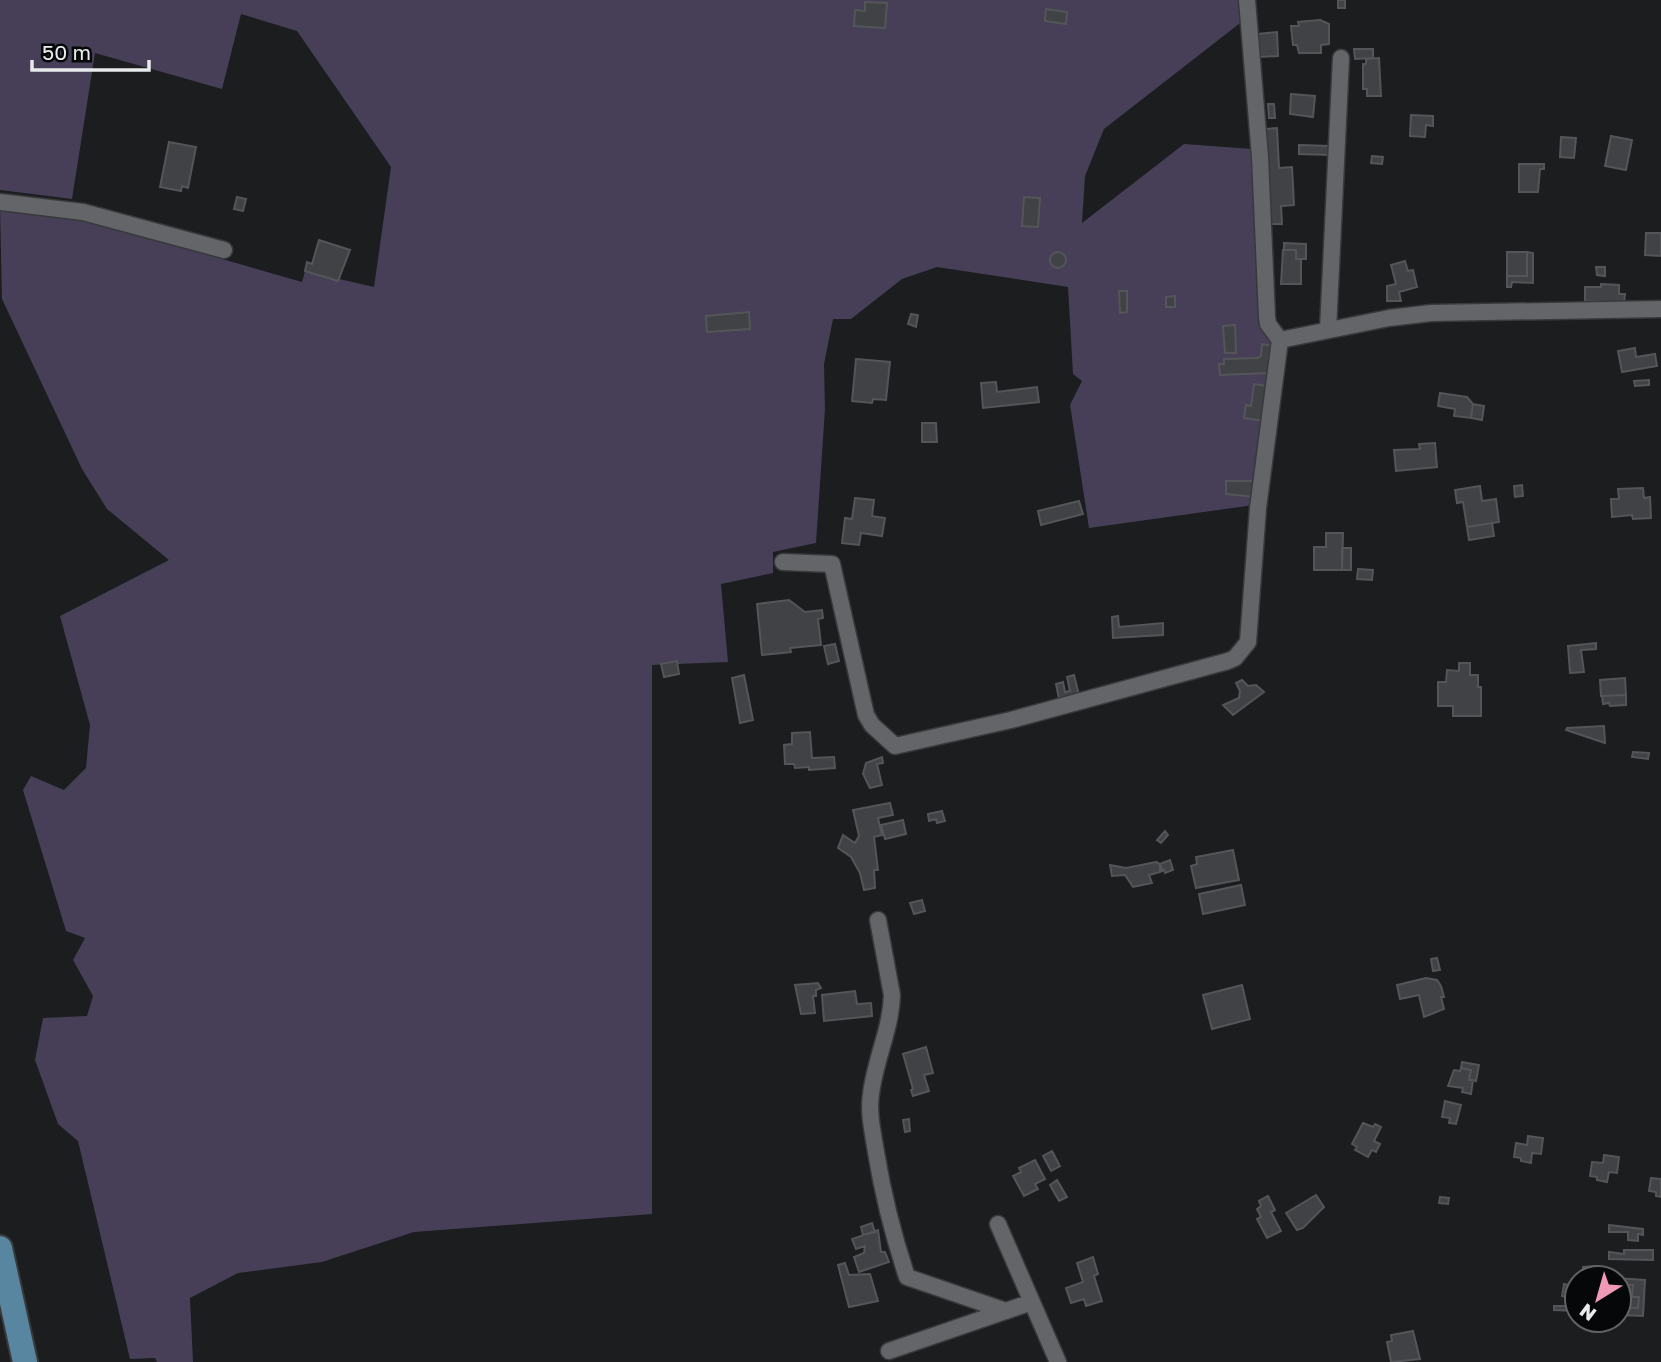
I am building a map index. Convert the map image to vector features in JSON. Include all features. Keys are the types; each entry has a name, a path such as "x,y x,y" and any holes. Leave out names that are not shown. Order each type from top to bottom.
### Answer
{"main road":[{"path":"0,1248 25,1362"}],"street":[{"path":"783,562 832,564 866,715 872,725 895,746 1011,720 1235,658 1248,642 1258,508 1280,340 1266,317 1260,157 1247,0"},
{"path":"1328,330 1340,58"},
{"path":"0,202 83,212 224,250"},
{"path":"1280,340 1389,318 1431,313 1661,309"},
{"path":"878,920 892,995 890,1020 872,1081 870,1112 882,1193 906,1277 1006,1311"},
{"path":"998,1224 1058,1362"},
{"path":"889,1351 1032,1302"}],"shaded area":[{"path":"0,0 1251,0 1253,13 1104,129 1085,176 1082,223 1184,144 1253,149 1275,344 1254,505 1089,528 1070,405 1082,381 1073,374 1068,287 937,267 902,279 851,319 833,319 824,364 825,409 816,543 773,552 773,573 721,584 728,662 652,665 652,1214 414,1232 322,1262 238,1273 190,1298 193,1362 157,1362 155,1358 130,1359 78,1141 58,1124 35,1060 43,1018 87,1016 93,996 73,960 85,938 66,931 23,790 31,776 64,790 86,768 90,725 60,616 169,560 107,509 82,469 2,299 0,208 101,224 302,282 305,271 374,287 391,167 297,31 241,14 222,89 95,53 72,199 0,190"}],"building":[{"path":"1338,0 1345,0 1345,8 1338,8"},
{"path":"865,2 887,3 885,28 854,26 855,10 865,11"},
{"path":"1046,9 1067,12 1066,24 1045,21"},
{"path":"1320,20 1329,24 1329,44 1321,45 1321,53 1299,53 1297,45 1293,45 1291,26 1299,26 1298,22"},
{"path":"1277,32 1278,56 1260,57 1258,34"},
{"path":"1354,49 1373,49 1373,58 1355,59"},
{"path":"1379,58 1381,96 1367,96 1367,89 1363,89 1363,64 1366,64 1366,59"},
{"path":"1291,94 1315,96 1313,117 1290,114"},
{"path":"1268,104 1274,104 1275,118 1269,118"},
{"path":"1411,115 1433,116 1433,126 1426,125 1425,137 1410,136"},
{"path":"1277,128 1279,168 1292,167 1294,205 1281,206 1282,224 1269,224 1265,129"},
{"path":"1611,136 1632,140 1626,170 1605,166"},
{"path":"1561,137 1576,138 1574,158 1560,157"},
{"path":"169,142 196,147 188,188 182,186 181,191 160,187"},
{"path":"1299,145 1330,146 1330,155 1299,154"},
{"path":"1372,156 1383,157 1382,164 1371,163"},
{"path":"1519,164 1544,164 1544,169 1540,169 1538,192 1519,192"},
{"path":"237,197 246,199 243,211 234,209"},
{"path":"1024,197 1040,198 1038,227 1022,226"},
{"path":"1646,233 1661,233 1661,256 1645,255"},
{"path":"319,240 350,250 338,281 305,271 307,262 312,264"},
{"path":"1284,243 1306,244 1306,259 1296,259 1296,250 1284,250"},
{"path":"1283,250 1296,250 1296,259 1301,259 1301,284 1281,284"},
{"path":"1058,252 1066,260 1058,268 1050,260"},
{"path":"1507,252 1527,252 1527,276 1507,276"},
{"path":"1527,252 1533,253 1533,283 1512,282 1511,287 1507,287 1507,276 1527,276"},
{"path":"1405,261 1408,271 1413,270 1417,287 1399,292 1401,301 1387,301 1387,286 1396,284 1391,265"},
{"path":"1596,267 1605,267 1605,276 1597,275"},
{"path":"1601,284 1619,285 1619,294 1625,294 1624,303 1585,301 1585,287 1601,287"},
{"path":"1119,291 1127,291 1127,312 1120,313"},
{"path":"1175,296 1175,307 1166,307 1166,297"},
{"path":"749,312 750,329 707,332 706,316"},
{"path":"911,314 918,315 916,327 908,324"},
{"path":"1235,325 1236,353 1225,353 1223,326"},
{"path":"1262,344 1273,346 1269,373 1220,375 1219,364 1224,364 1224,359 1258,358 1261,356"},
{"path":"1635,348 1636,357 1655,354 1657,366 1622,372 1618,351"},
{"path":"856,359 890,362 886,400 873,399 872,403 852,401"},
{"path":"1649,380 1649,385 1635,386 1634,381"},
{"path":"996,382 997,392 1037,387 1039,402 983,408 981,383"},
{"path":"1254,384 1267,386 1263,421 1244,418 1246,405 1251,406"},
{"path":"1440,393 1467,397 1473,404 1471,418 1454,416 1455,409 1438,406"},
{"path":"1473,404 1484,406 1482,420 1471,418"},
{"path":"922,423 936,423 937,442 922,442"},
{"path":"1435,443 1437,467 1396,471 1394,450 1420,449 1419,444"},
{"path":"1226,481 1255,481 1255,497 1226,494"},
{"path":"1522,485 1523,496 1515,497 1514,486"},
{"path":"1480,486 1482,501 1496,499 1499,522 1467,527 1463,502 1457,503 1455,490"},
{"path":"1643,488 1644,498 1650,497 1651,518 1633,519 1632,515 1612,517 1611,499 1619,499 1618,489"},
{"path":"855,498 874,500 872,516 885,518 882,536 861,533 859,545 842,543 845,518 852,519"},
{"path":"1079,501 1083,514 1041,525 1038,511"},
{"path":"1492,523 1494,536 1469,540 1467,527"},
{"path":"1326,533 1343,533 1342,570 1314,570 1314,547 1326,547"},
{"path":"1342,548 1351,548 1351,570 1342,570"},
{"path":"1358,569 1373,570 1372,580 1357,579"},
{"path":"789,600 805,612 822,610 823,618 818,619 821,645 790,648 791,652 762,655 757,604"},
{"path":"1118,616 1119,627 1163,623 1163,635 1113,638 1112,617"},
{"path":"1596,643 1596,649 1581,650 1584,672 1570,673 1568,646"},
{"path":"835,644 839,661 828,664 824,646"},
{"path":"677,661 679,674 664,677 661,664"},
{"path":"1459,663 1470,663 1470,675 1478,675 1478,687 1481,687 1481,716 1453,716 1453,706 1438,706 1438,682 1446,682 1447,670 1459,671"},
{"path":"744,675 753,720 740,723 732,678"},
{"path":"1074,675 1080,699 1060,704 1056,684 1063,682 1065,692 1070,691 1067,677"},
{"path":"1625,678 1626,695 1601,696 1600,680"},
{"path":"1242,680 1248,686 1256,685 1264,692 1233,715 1223,705 1239,698 1240,691 1236,683"},
{"path":"1626,695 1626,705 1603,704 1602,696"},
{"path":"1604,726 1605,743 1566,730 1567,728"},
{"path":"810,732 812,758 834,757 835,768 809,770 809,767 795,768 794,764 785,764 784,745 792,744 792,733"},
{"path":"1633,752 1649,753 1648,759 1632,757"},
{"path":"882,757 883,763 877,764 882,785 870,788 863,774 866,763"},
{"path":"890,803 893,815 878,818 882,835 874,837 878,870 874,870 875,888 864,890 860,873 851,857 838,848 843,835 855,843 859,836 853,810"},
{"path":"942,811 945,821 929,821 928,814"},
{"path":"903,820 906,834 885,839 881,825"},
{"path":"1165,831 1168,835 1161,843 1157,840"},
{"path":"1233,850 1239,880 1196,888 1191,866 1197,864 1196,857"},
{"path":"1170,860 1173,870 1160,872 1160,864"},
{"path":"1156,862 1162,869 1149,875 1152,883 1133,887 1125,875 1112,876 1110,865 1126,868"},
{"path":"1241,885 1245,905 1203,914 1199,894"},
{"path":"922,900 925,911 914,914 910,903"},
{"path":"1437,958 1440,970 1433,971 1431,959"},
{"path":"1426,978 1437,980 1441,986 1444,1009 1424,1017 1419,995 1400,999 1397,985"},
{"path":"818,983 821,988 816,990 816,996 813,996 815,1013 801,1014 795,985"},
{"path":"1242,985 1250,1019 1212,1029 1203,995"},
{"path":"855,991 857,1004 871,1003 872,1016 824,1021 822,995"},
{"path":"926,1047 933,1073 924,1075 929,1091 913,1096 903,1054"},
{"path":"1462,1062 1479,1065 1476,1081 1469,1080 1471,1070 1461,1068"},
{"path":"1461,1068 1471,1070 1471,1094 1462,1092 1463,1088 1448,1086 1454,1070 1460,1071"},
{"path":"1445,1101 1461,1105 1456,1124 1449,1123 1450,1118 1442,1117"},
{"path":"909,1119 910,1131 905,1132 903,1120"},
{"path":"1363,1123 1381,1127 1374,1141 1380,1144 1376,1152 1372,1150 1368,1157 1355,1150 1357,1147 1352,1144"},
{"path":"1528,1136 1543,1138 1541,1154 1532,1153 1531,1163 1514,1157 1516,1143 1527,1145"},
{"path":"1052,1151 1060,1166 1051,1171 1043,1156"},
{"path":"1604,1155 1619,1157 1617,1173 1609,1172 1607,1182 1590,1176 1592,1162 1603,1163"},
{"path":"1035,1160 1045,1179 1035,1184 1038,1189 1024,1196 1013,1176 1021,1172 1019,1168"},
{"path":"1651,1178 1661,1179 1661,1197 1656,1196 1656,1192 1649,1191"},
{"path":"1057,1180 1067,1197 1059,1201 1050,1185"},
{"path":"1316,1195 1324,1207 1303,1228 1297,1230 1286,1213"},
{"path":"1268,1196 1275,1210 1271,1212 1281,1231 1267,1238 1257,1219 1261,1217 1257,1209 1261,1206 1259,1201"},
{"path":"1440,1197 1449,1198 1448,1204 1439,1203"},
{"path":"872,1223 875,1232 863,1235 861,1227"},
{"path":"1609,1225 1643,1229 1643,1235 1638,1234 1638,1241 1628,1240 1628,1232 1609,1232"},
{"path":"878,1230 881,1252 885,1252 889,1262 859,1272 854,1257 864,1253 865,1246 856,1249 852,1239"},
{"path":"1624,1250 1653,1250 1653,1260 1609,1259 1609,1252 1624,1254"},
{"path":"1093,1257 1098,1274 1094,1276 1102,1301 1086,1306 1084,1299 1071,1303 1066,1288 1083,1282 1077,1263"},
{"path":"845,1263 849,1275 870,1274 878,1301 849,1307 838,1265"},
{"path":"1633,1279 1645,1280 1643,1316 1633,1316 1633,1308 1638,1308 1639,1297 1633,1297"},
{"path":"1633,1297 1639,1297 1638,1308 1633,1308"},
{"path":"1554,1306 1563,1306 1563,1310 1554,1310"},
{"path":"1413,1331 1420,1359 1391,1362 1387,1342 1392,1341 1391,1335"}]}
